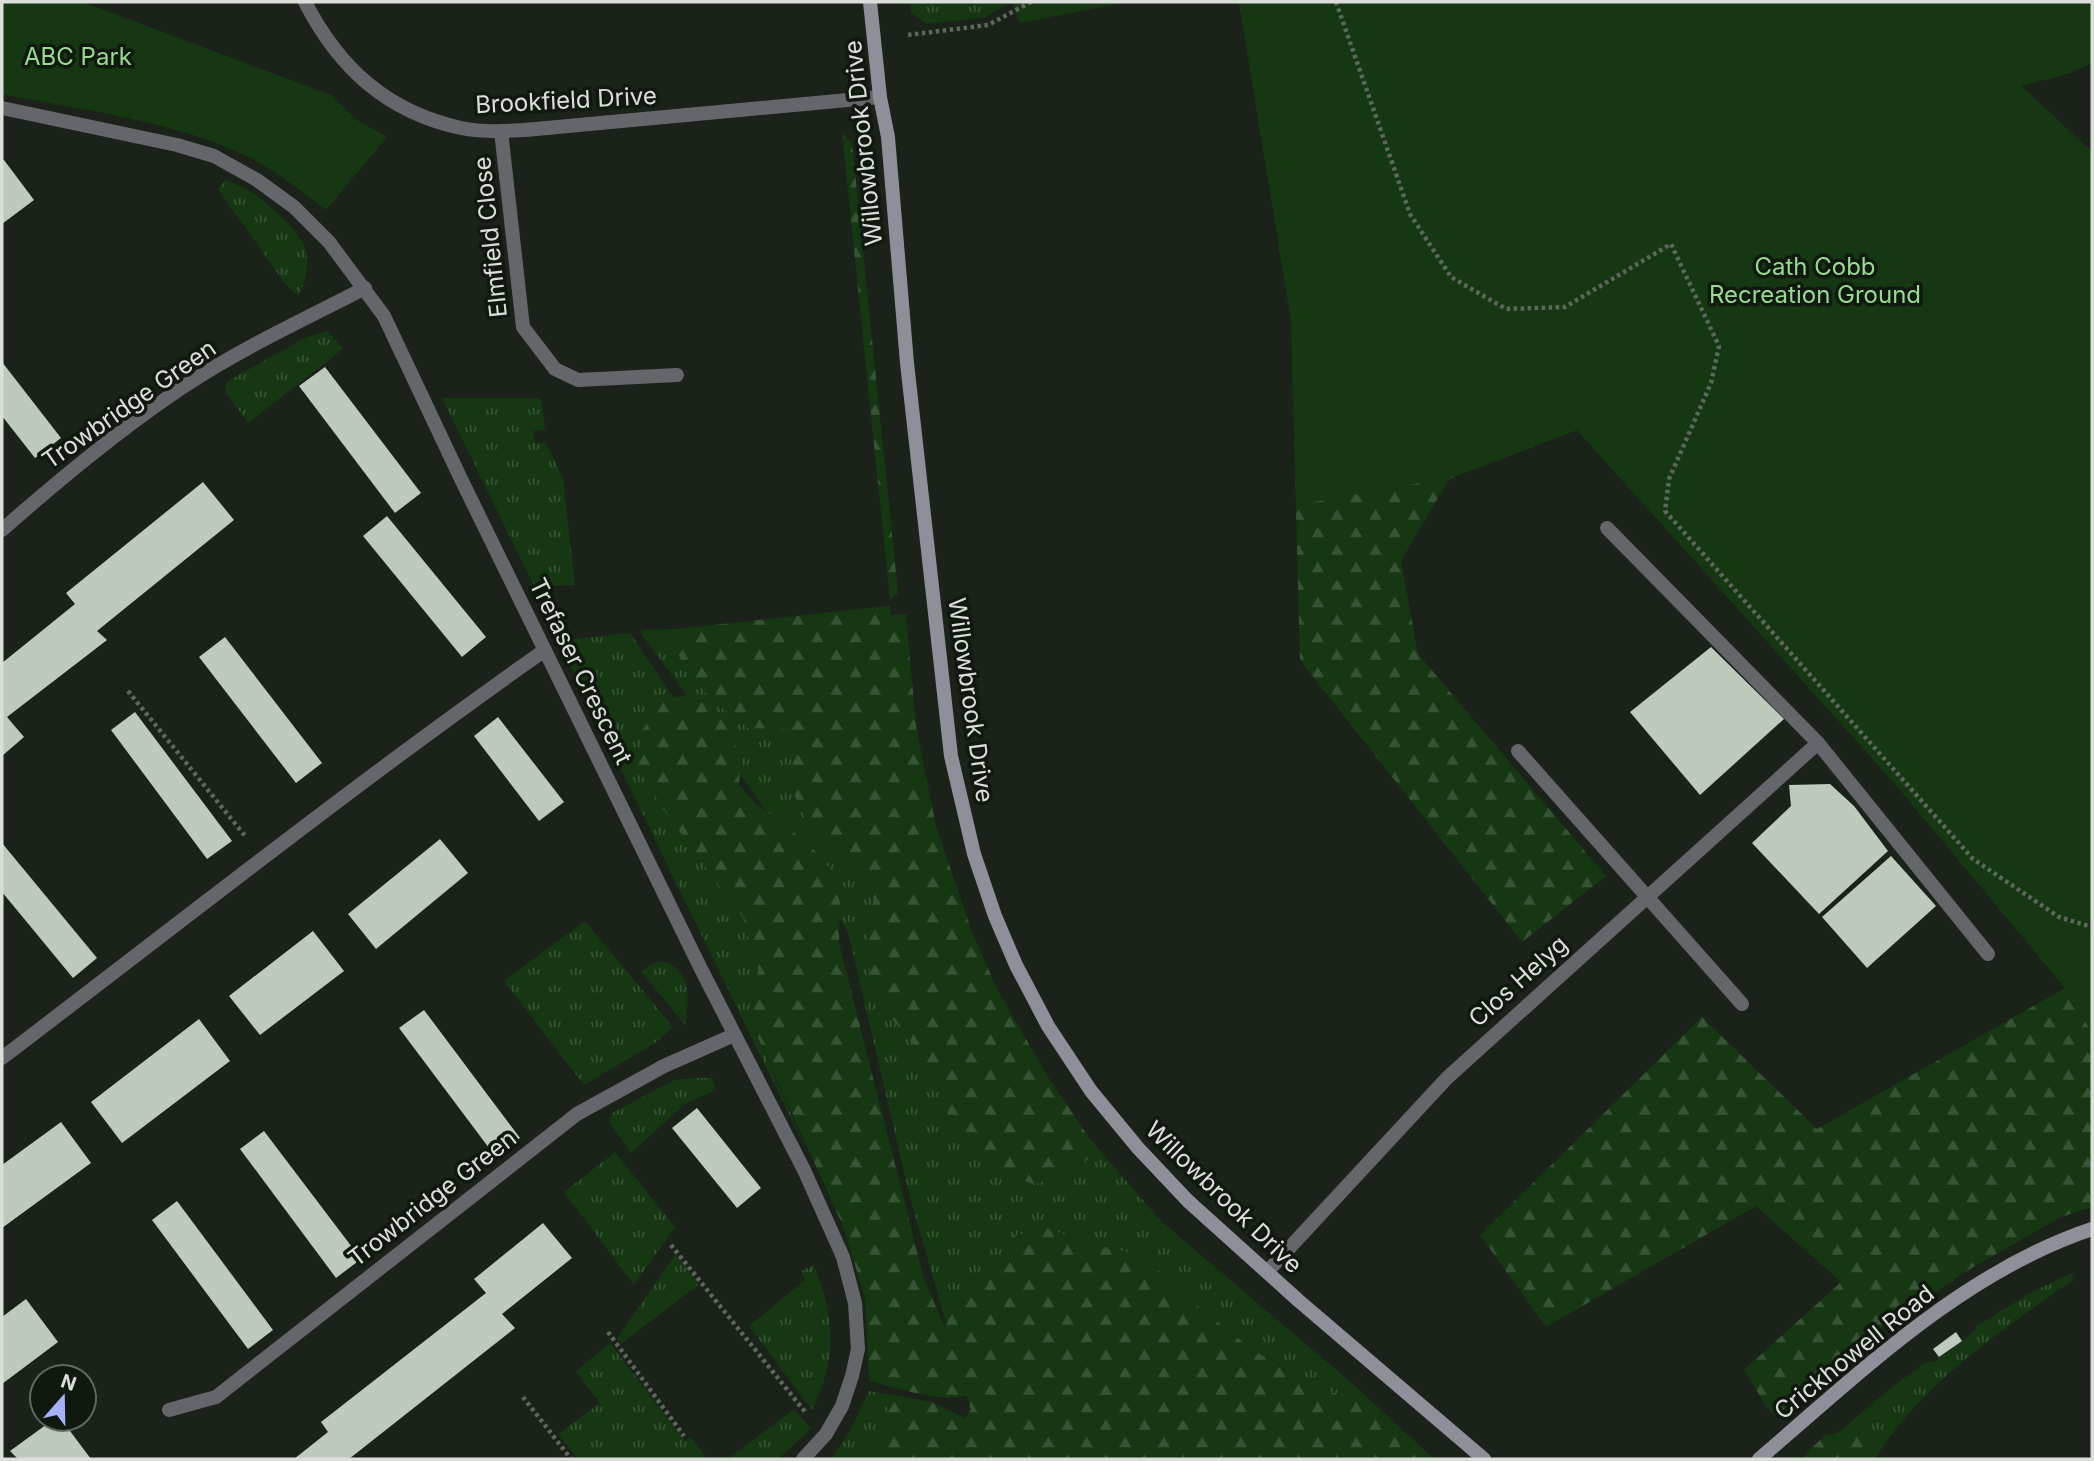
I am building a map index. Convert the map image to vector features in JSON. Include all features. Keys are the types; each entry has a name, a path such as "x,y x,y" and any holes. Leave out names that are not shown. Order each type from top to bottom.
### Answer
{"street":[{"name":"Brookfield Drive","path":"305,2 320,32 349,69 385,97 422,116 463,128 501,131 880,97"},
{"name":"Willowbrook Drive","path":"870,2 880,97 888,137 906,363 956,781 974,853 1016,965 1048,1026 1076,1069 1138,1148 1163,1175 1267,1272 1484,1459"},
{"name":"Trefaser Crescent","path":"2,108 177,145 214,156 257,180 295,207 329,242 384,316 461,479 734,1035 804,1170 843,1257 855,1303 858,1349 842,1406 826,1434 803,1459"},
{"name":"Elmfield Close","path":"501,131 523,327 535,346 555,369 578,380 677,375"},
{"name":"Trowbridge Green","path":"2,530 99,447 188,384 258,343 365,288"},
{"path":"1607,528 1818,743 1988,954"},
{"path":"2,1058 451,716 545,650"},
{"name":"Clos Helyg","path":"1267,1272 1447,1078 1818,743"},
{"path":"1518,751 1742,1004"},
{"name":"Trowbridge Green","path":"169,1410 216,1397 577,1114 664,1066 734,1035"},
{"name":"Crickhowell Road","path":"1759,1459 1896,1342 1945,1307 2032,1254 2092,1229"}],"path":[{"path":"908,35 988,25 1031,2"},
{"path":"1336,2 1409,214 1451,277 1506,309 1565,307 1671,244 1719,346 1712,383 1668,479 1665,511 1973,859 2059,917 2092,927"},
{"path":"128,691 263,858"},
{"path":"671,1245 826,1434"},
{"path":"608,1332 684,1436"},
{"path":"523,1397 571,1459"}],"green space":[{"name":"ABC Park","path":"2,2 83,2 331,95 357,120 387,137 326,210 260,163 232,149 134,119 2,94"},
{"path":"910,2 1011,2 985,17 927,24 911,13"},
{"path":"1011,2 1127,2 1020,23"},
{"path":"1239,2 1727,165 2092,63 2070,73 2021,86 2092,152 1646,507 1577,430 1449,479 1401,561 1418,654 1606,876 1522,942 1300,660 1291,320"},
{"name":"Cath Cobb Recreation Ground","path":"1239,2 2092,2 2092,63 2070,73 2021,86 2092,152 2092,1033 2065,988 1894,783 1577,430 1449,478 1296,505 1291,320"},
{"path":"842,133 852,143 898,593 890,600"},
{"path":"226,180 248,190 265,203 290,225 302,241 307,266 298,296 286,285 218,189"},
{"path":"328,331 343,349 248,423 225,391 226,382 305,338"},
{"path":"442,398 541,398 545,430 533,431 535,443 546,443 563,478 575,585 534,586"},
{"path":"889,606 891,615 906,614 916,726 936,826 972,932 997,989 1048,1077 1090,1139 1091,1157 1064,1177 1033,1184 983,1165 954,1134 926,1060 888,1014 871,985 867,940 873,906 873,883 864,866 830,848 805,818 793,792 793,760 787,729 748,728 713,701 687,671 671,641 675,629"},
{"path":"675,629 673,645 787,729 793,760 793,792 830,848 864,866 873,883 873,906 867,940 888,1014 926,1060 954,1134 982,1164 1033,1184 1064,1177 1091,1157 1090,1139 1162,1222 1354,1385 1339,1396 1254,1351 1173,1286 1146,1257 1080,1241 1047,1228 1007,1265 974,1277 961,1294 947,1326 910,1198 848,932 840,919 840,905 809,844 766,811 740,774 741,757 698,694 687,695 641,630"},
{"path":"630,633 673,697 667,698 718,884 743,918 758,970 749,1018 808,1153 558,641"},
{"path":"698,694 725,724 741,757 739,785 755,803 809,844 837,877 840,905 839,943 924,1279 945,1328 961,1294 974,1277 1007,1265 1012,1236 1047,1228 1080,1241 1146,1257 1173,1286 1254,1351 1339,1396 1354,1385 1434,1459 892,1459 884,1444 883,1428 894,1395 931,1402 965,1418 971,1409 966,1395 932,1396 869,1381 865,1298 843,1226 749,1018 758,970 743,918 659,803 636,764 643,729 667,698"},
{"path":"585,921 673,1027 655,1043 584,1085 504,981"},
{"path":"664,961 680,973 687,988 685,1025 641,971 654,963"},
{"path":"2092,978 2092,1207 2061,1217 1975,1266 1883,1326 1776,1416 1767,1408 1744,1370 1841,1282 1756,1206 1546,1327 1480,1235 1702,1017 1817,1129 2065,988"},
{"path":"712,1078 716,1090 685,1104 631,1153 609,1122 612,1113 674,1080"},
{"path":"615,1152 675,1227 634,1285 564,1192"},
{"path":"676,1254 699,1284 621,1344 617,1338"},
{"path":"814,1265 826,1303 831,1338 826,1373 812,1410 749,1326 805,1280 801,1271"},
{"path":"2072,1273 2073,1280 1991,1339 1939,1382 1894,1431 1875,1459 1870,1459 1871,1452 1838,1433 1888,1390 1926,1362 1935,1361 1975,1331 1976,1326 2034,1291"},
{"path":"610,1343 685,1441 691,1437 707,1459 578,1459 558,1434 600,1403 576,1371"},
{"path":"869,1391 894,1395 883,1428 884,1444 892,1459 831,1459 850,1431"},
{"path":"794,1409 811,1429 778,1459 727,1459"},
{"path":"1845,1432 1861,1438 1871,1452 1870,1459 1801,1459 1825,1435"}],"building":[{"path":"4,160 34,200 2,224 2,161"},
{"path":"2,362 61,438 35,458 2,416"},
{"path":"325,367 421,493 395,513 299,386"},
{"path":"203,482 234,520 97,631 107,640 7,717 24,737 2,756 2,663 75,604 66,593"},
{"path":"387,516 486,637 462,657 363,536"},
{"path":"225,637 322,763 296,783 199,657"},
{"path":"1711,647 1784,719 1700,795 1630,712"},
{"path":"135,712 232,841 207,859 111,730"},
{"path":"498,717 564,802 539,821 474,736"},
{"path":"1830,784 1854,806 1888,851 1819,914 1752,843 1791,806 1789,785"},
{"path":"440,839 468,873 376,949 348,914"},
{"path":"2,843 97,958 73,978 2,892"},
{"path":"1891,856 1936,906 1867,968 1822,917"},
{"path":"313,931 344,971 260,1035 229,996"},
{"path":"424,1010 520,1138 495,1156 399,1028"},
{"path":"199,1019 230,1061 122,1143 91,1102"},
{"path":"697,1108 761,1188 737,1208 672,1128"},
{"path":"61,1122 91,1163 2,1228 2,1165"},
{"path":"264,1131 361,1259 336,1278 240,1149"},
{"path":"177,1201 273,1330 248,1349 152,1220"},
{"path":"543,1223 572,1258 502,1314 515,1328 349,1459 294,1459 328,1432 321,1422 486,1293 474,1279"},
{"path":"26,1299 58,1342 2,1384 2,1317"},
{"path":"1956,1332 1962,1341 1939,1357 1933,1349"},
{"path":"35,1433 72,1433 91,1459 18,1459 10,1451"}]}
